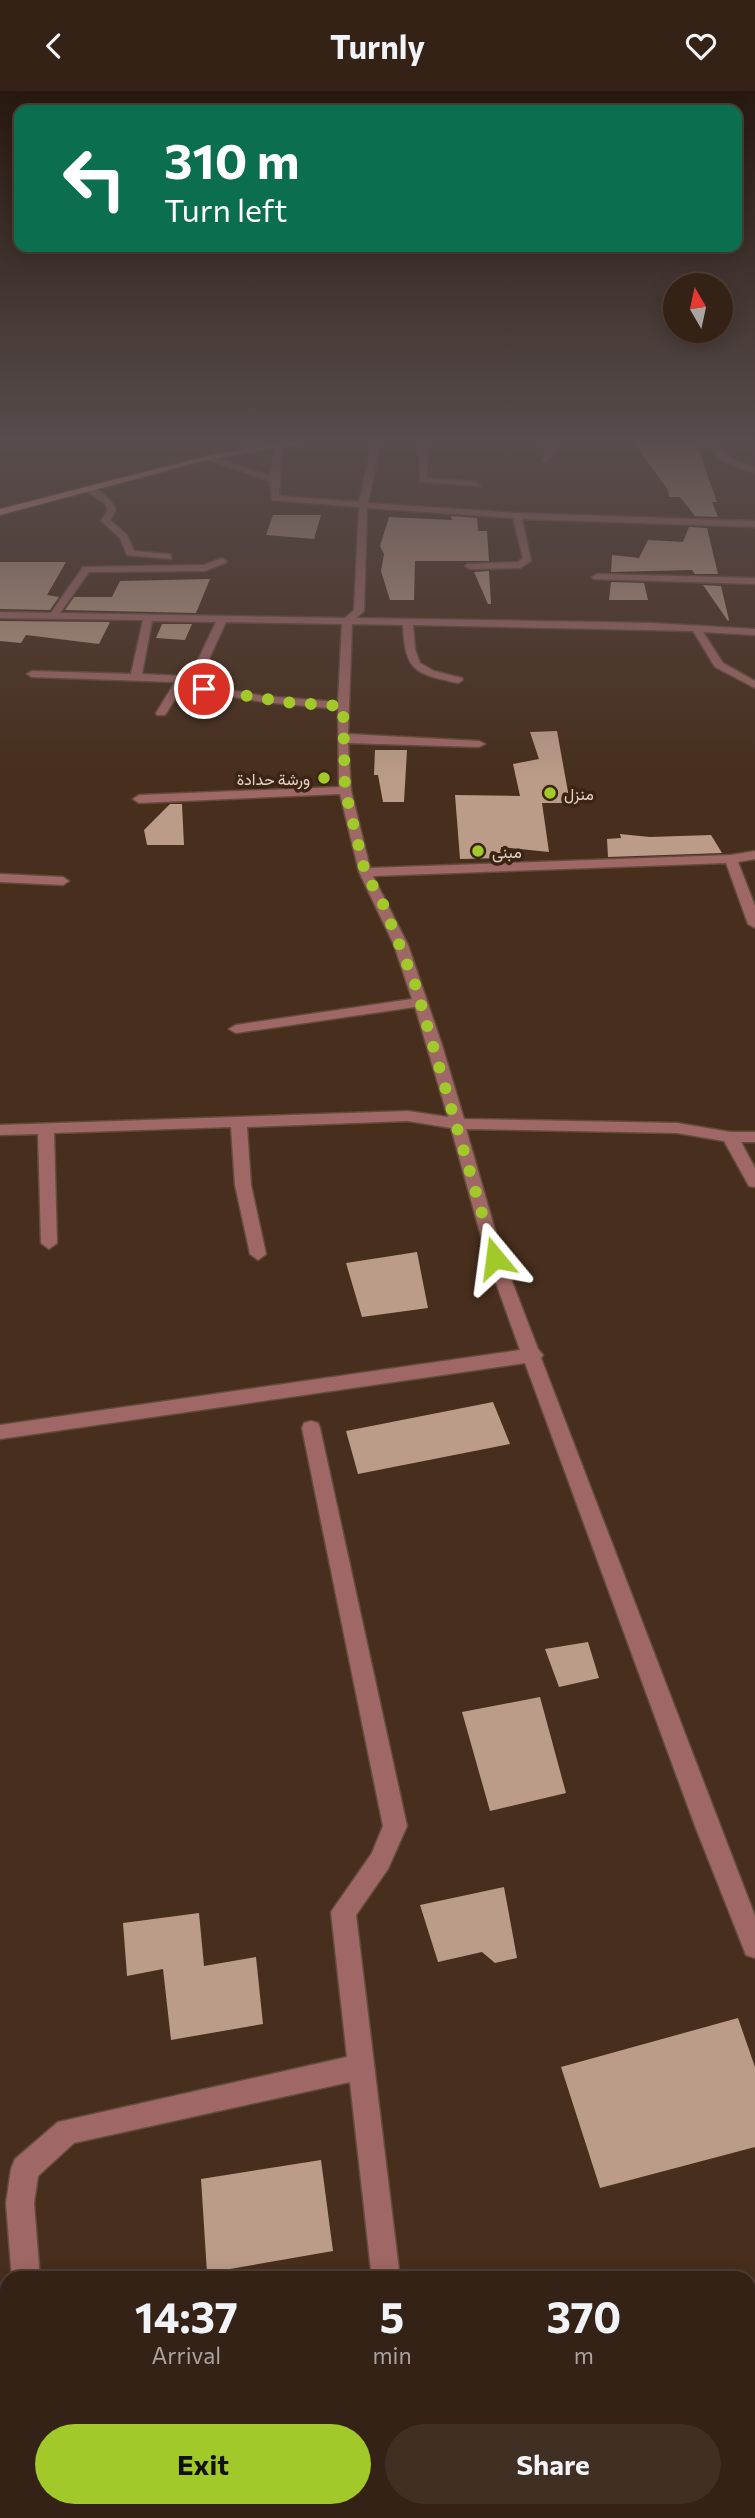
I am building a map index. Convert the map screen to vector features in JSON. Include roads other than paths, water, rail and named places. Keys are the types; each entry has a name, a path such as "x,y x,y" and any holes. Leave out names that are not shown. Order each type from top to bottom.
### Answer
{"street":[{"path":"54,615 86,569 205,568 222,561 222,558 130,553"},
{"path":"362,553 359,611 347,621 343,739 345,790 365,872 397,935 421,1002 495,1258 534,1356 673,1736 755,1946"},
{"path":"470,566 520,565 528,559 527,553"},
{"path":"597,577 755,580"},
{"path":"0,615 696,628 755,632"},
{"path":"136,677 148,618"},
{"path":"161,713 181,682 203,661 222,619"},
{"path":"408,622 411,661 423,671 458,680"},
{"path":"696,628 719,665 755,685"},
{"path":"32,674 136,677 181,682 272,701 343,706"},
{"path":"343,739 479,744"},
{"path":"139,799 345,790"},
{"path":"365,872 731,859 755,855"},
{"path":"731,859 755,924"},
{"path":"0,878 63,881"},
{"path":"236,1030 421,1002"},
{"path":"0,1130 239,1124 408,1116 458,1124 526,1123 696,1129 730,1137 755,1137"},
{"path":"239,1124 243,1185 258,1254"},
{"path":"46,1130 49,1243"},
{"path":"730,1137 755,1182"},
{"path":"0,1432 534,1356"},
{"path":"311,1428 395,1826 391,1847 343,1912 385,2271"},
{"path":"25,2271 20,2203 25,2169 67,2131 360,2067"}],"place":[{"name":"ورشة حدادة","path":"324,778"},
{"name":"منزل","path":"550,793"},
{"name":"مبنى","path":"478,851"}]}
